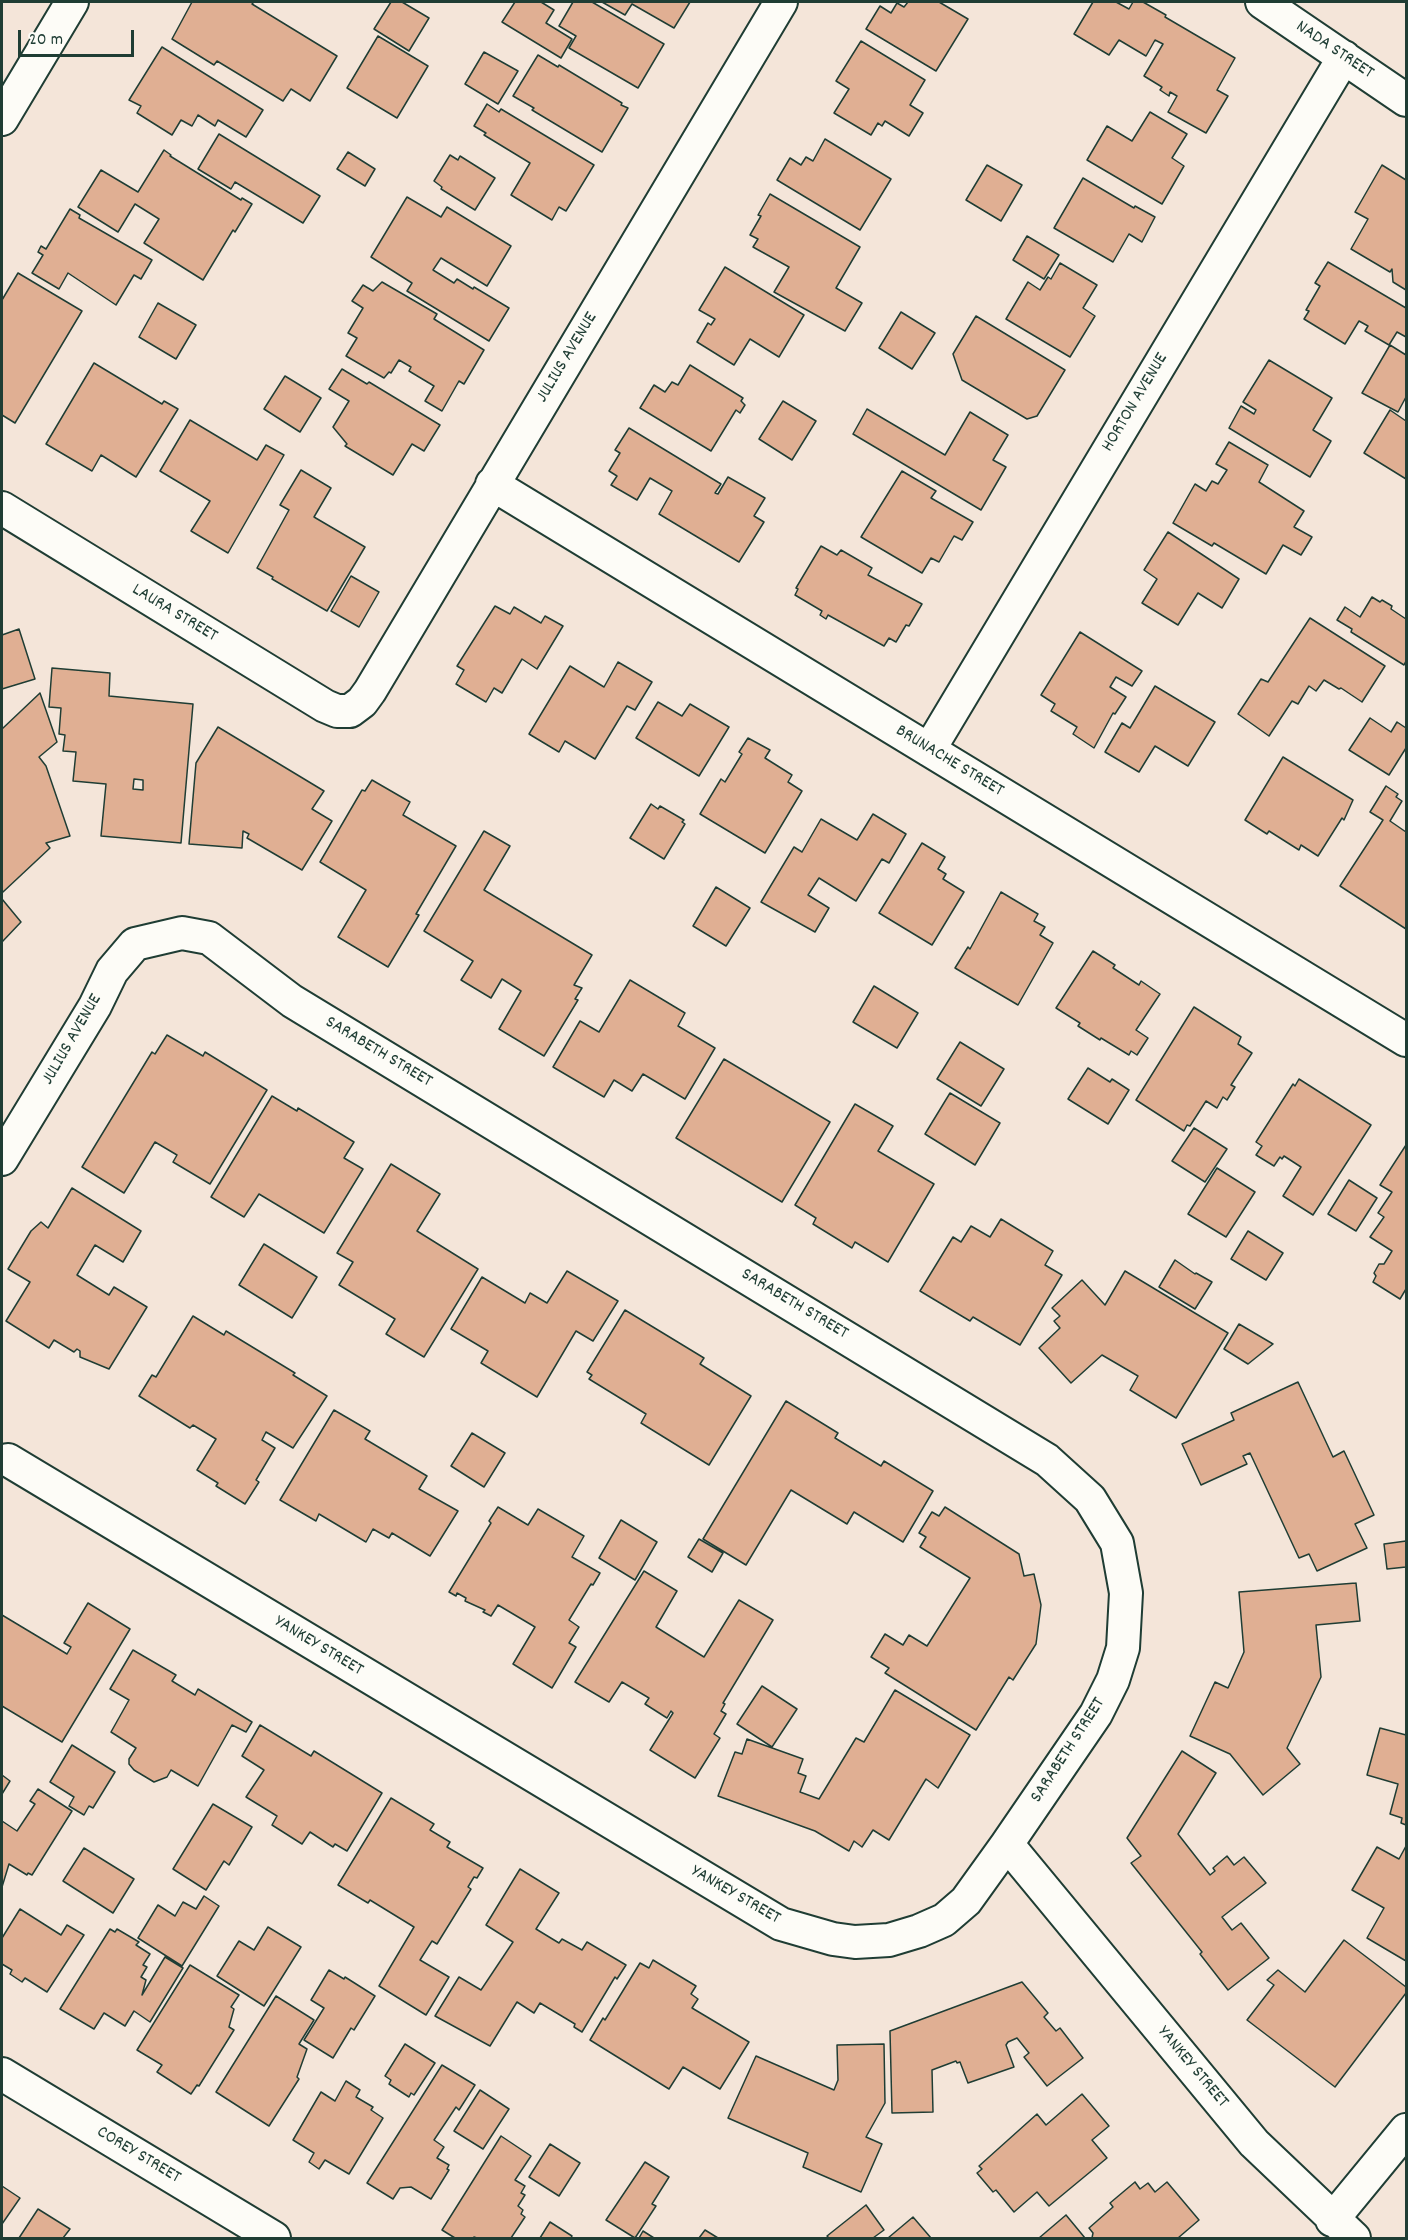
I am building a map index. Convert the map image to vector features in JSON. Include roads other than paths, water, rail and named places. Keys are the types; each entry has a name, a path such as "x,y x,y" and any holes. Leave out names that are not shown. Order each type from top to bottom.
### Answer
{"street":[{"path":"2,119 72,2"},
{"name":"JULIUS AVENUE","path":"350,711 362,702 370,691 781,2"},
{"name":"NADA STREET","path":"1262,2 1407,100"},
{"name":"HORTON AVENUE","path":"929,750 1344,57"},
{"name":"BRUNACHE STREET","path":"492,484 1407,1040"},
{"name":"LAURA STREET","path":"2,508 325,706 338,711 350,711"},
{"name":"SARABETH STREET","path":"159,937 182,933 209,938 292,1001 1047,1460 1090,1499 1118,1543 1126,1593 1123,1648 1113,1680 1096,1714 1007,1844"},
{"name":"JULIUS AVENUE","path":"2,1159 95,1006 112,971 135,944 159,937"},
{"name":"YANKEY STREET","path":"8,1460 781,1924 832,1939 855,1942 889,1940 919,1931 944,1920 966,1901 1007,1844 1254,2143 1343,2229"},
{"name":"COREY STREET","path":"2,2074 274,2238"},
{"path":"1343,2229 1407,2130"}]}
